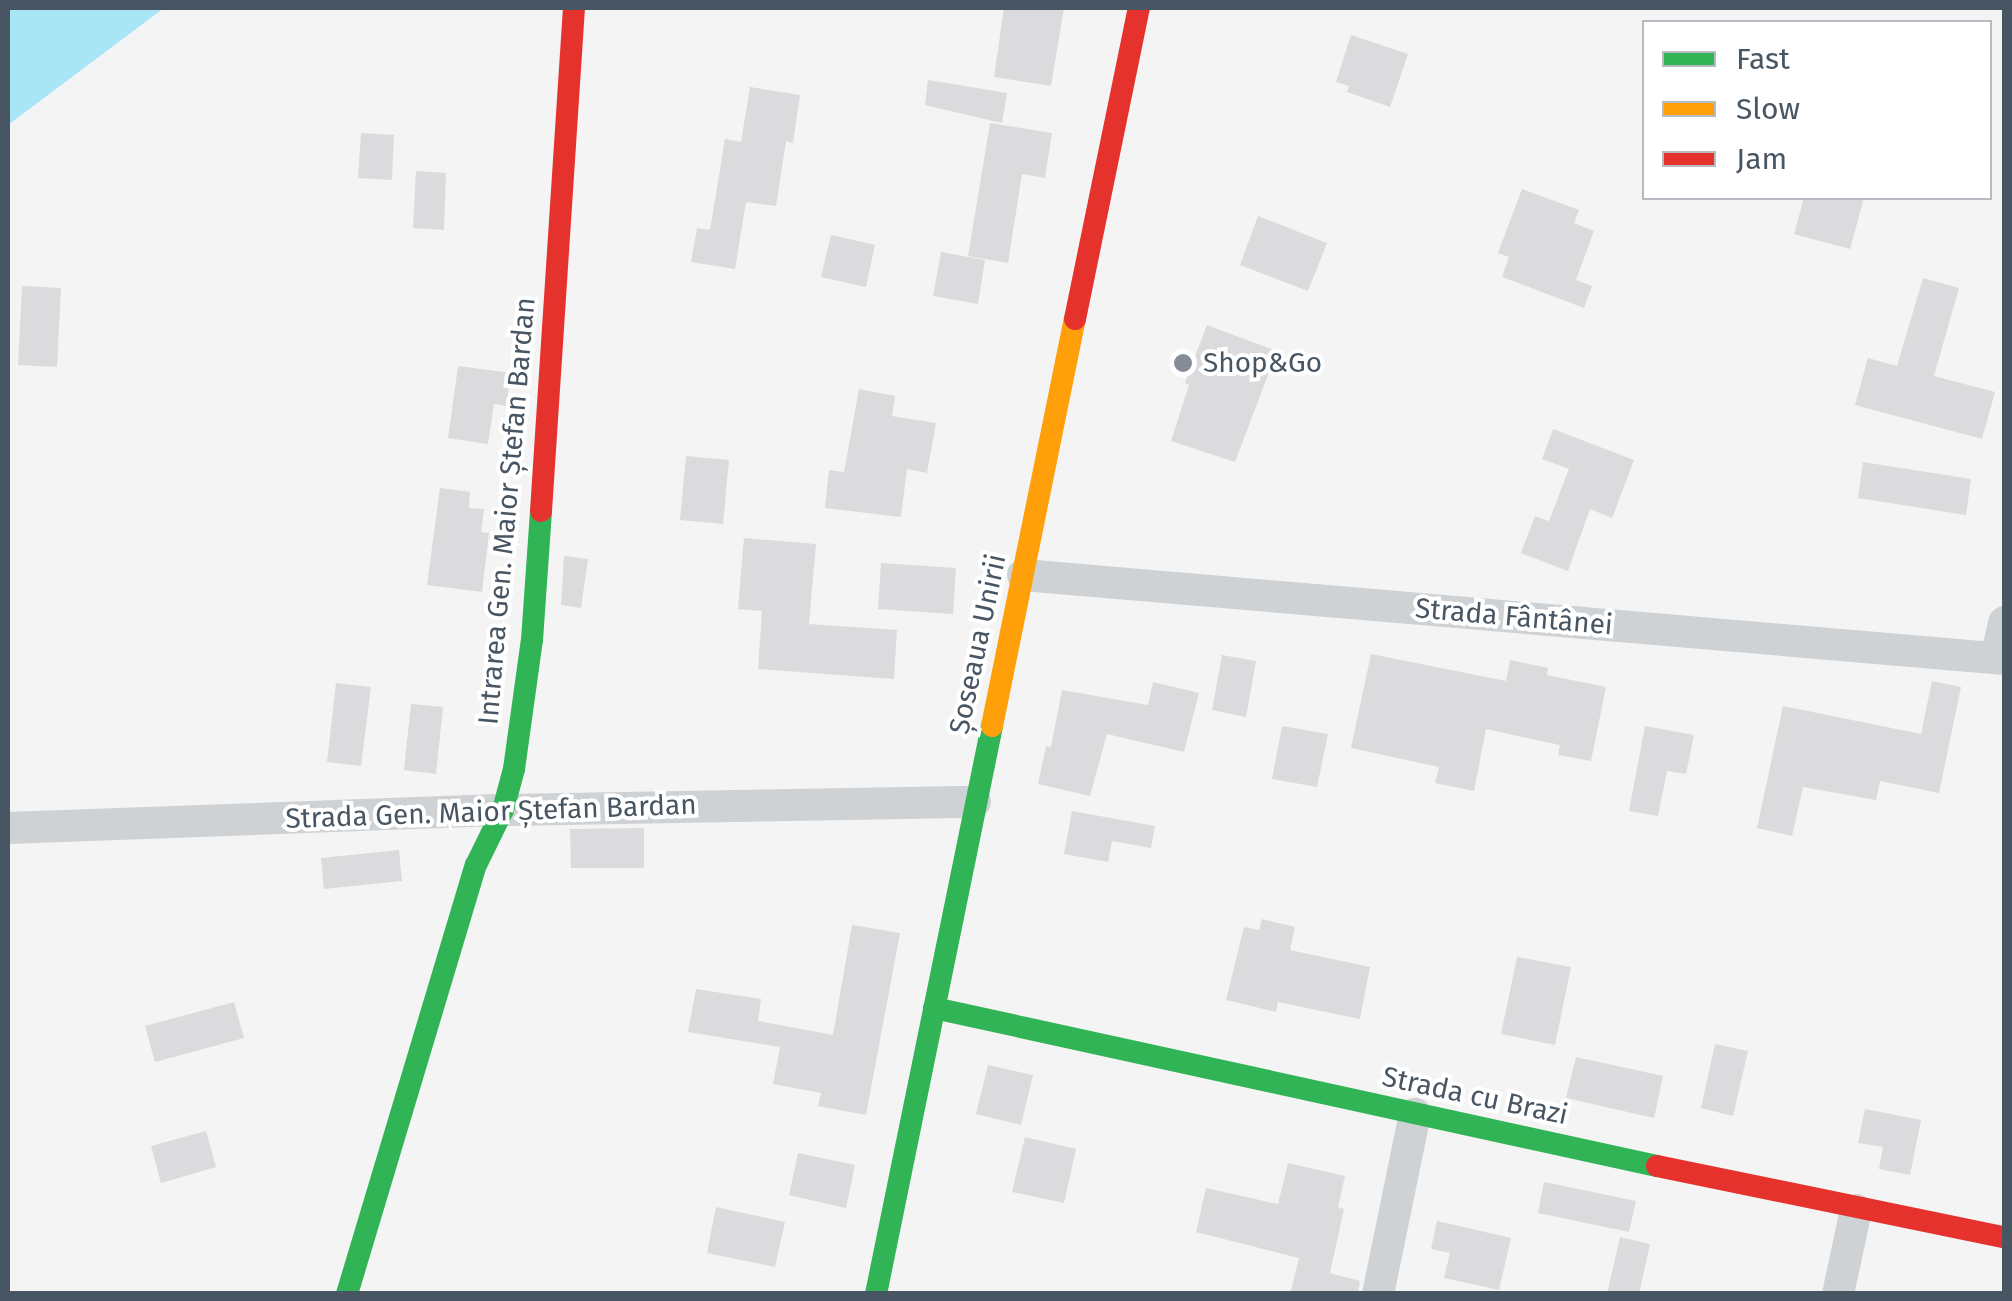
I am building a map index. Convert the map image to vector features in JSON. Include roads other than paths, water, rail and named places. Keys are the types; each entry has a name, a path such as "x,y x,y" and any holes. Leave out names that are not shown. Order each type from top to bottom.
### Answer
{"street":[{"name":"Intrarea Gen. Maior Ștefan Bardan","path":"347,1294 476,865 503,810 514,769 532,640 574,8"},
{"name":"Șoseaua Unirii","path":"876,1294 1139,8"},
{"name":"Strada Fântânei","path":"1023,575 2000,658"},
{"path":"2000,658 2004,622"},
{"name":"Strada Gen. Maior Ștefan Bardan","path":"8,828 503,810 975,802"},
{"name":"Strada cu Brazi","path":"934,1008 1856,1210 2004,1237"},
{"path":"1378,1294 1415,1114"},
{"path":"1838,1294 1856,1210"}],"water":[{"path":"8,8 164,8 8,125"}],"place":[{"name":"Shop&Go","path":"1183,363"}]}
